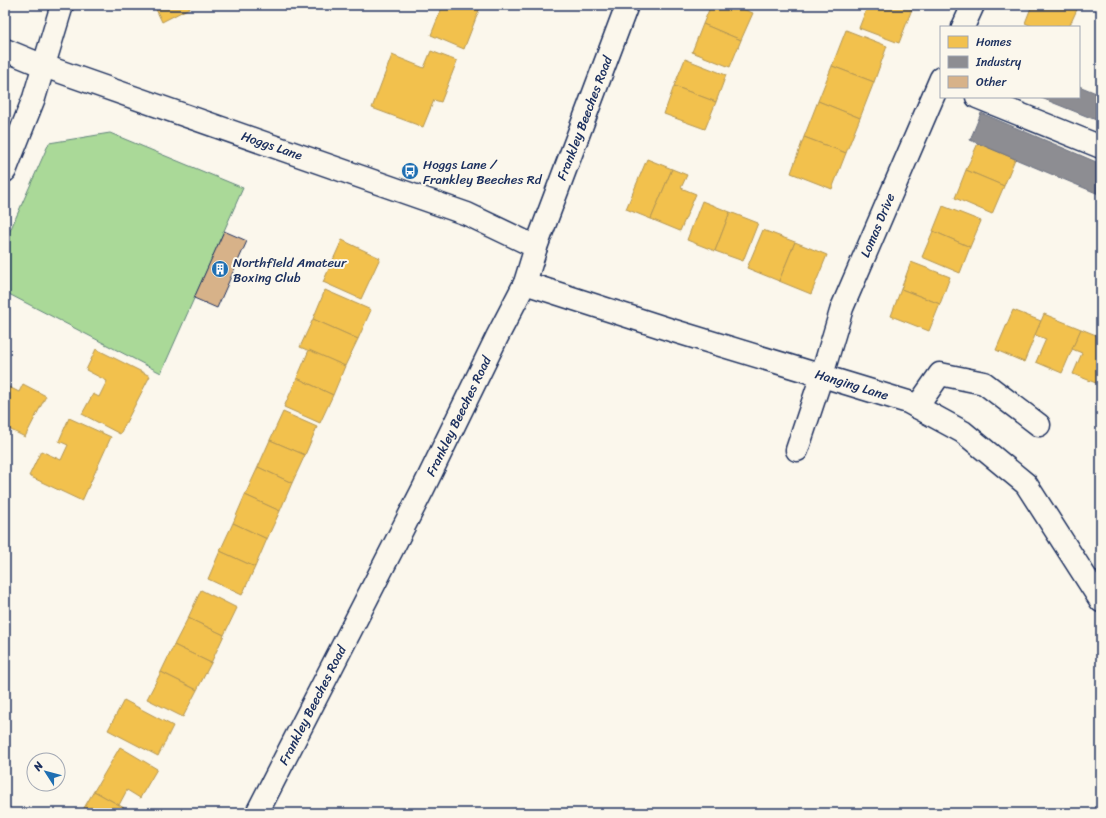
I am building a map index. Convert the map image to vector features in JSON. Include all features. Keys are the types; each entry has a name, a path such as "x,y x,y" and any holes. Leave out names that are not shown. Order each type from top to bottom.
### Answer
{"street":[{"path":"5,171 34,98 62,5"},
{"name":"Frankley Beeches Road","path":"257,813 423,489 525,283 536,247 627,5"},
{"path":"963,26 973,5"},
{"name":"Hoggs Lane","path":"5,50 44,66 467,214 536,247"},
{"name":"Lomas Drive","path":"796,450 822,375 842,308 940,83"},
{"path":"979,98 1101,147"},
{"name":"Hanging Lane","path":"525,283 908,402 963,432 1026,484 1101,601"},
{"path":"917,407 940,374 984,383 1039,425"}],"green space":[{"path":"110,133 243,188 161,373 5,292 5,242 49,143"}],"building: Homes":[{"path":"154,5 195,5 162,22"},
{"path":"443,5 481,5 464,49 431,35"},
{"path":"711,5 733,5 753,13 741,40 703,24"},
{"path":"868,5 902,5 912,9 899,43 859,28"},
{"path":"1032,5 1079,5 1069,26 1032,26 1025,23"},
{"path":"703,24 741,40 730,67 692,52"},
{"path":"846,30 887,46 874,82 832,66"},
{"path":"431,51 457,61 441,102 434,100 423,127 372,108 392,55 424,68"},
{"path":"685,59 726,75 716,102 674,86"},
{"path":"832,66 874,82 860,118 818,101"},
{"path":"674,86 716,102 705,129 664,114"},
{"path":"818,101 860,118 846,153 804,137"},
{"path":"804,137 846,153 832,189 791,173"},
{"path":"978,143 1015,159 1004,186 966,170"},
{"path":"647,159 672,169 651,219 626,209"},
{"path":"672,169 687,175 681,188 696,194 680,231 651,219"},
{"path":"966,170 1004,186 992,214 955,198"},
{"path":"702,201 730,212 715,251 687,240"},
{"path":"943,206 981,221 970,247 933,231"},
{"path":"730,212 758,223 743,261 715,251"},
{"path":"763,230 795,242 779,281 747,268"},
{"path":"933,231 970,247 960,273 922,257"},
{"path":"342,240 380,258 361,299 323,282"},
{"path":"795,242 827,255 811,294 779,281"},
{"path":"911,262 950,277 940,304 901,289"},
{"path":"901,289 940,304 929,331 891,316"},
{"path":"325,290 371,310 358,339 313,319"},
{"path":"1013,310 1041,321 1024,362 996,350"},
{"path":"1044,314 1081,329 1062,373 1036,362 1046,339 1035,335"},
{"path":"313,319 358,339 345,366 300,347"},
{"path":"1081,329 1101,337 1101,385 1073,374 1082,353 1072,349"},
{"path":"96,349 150,376 120,434 82,414 93,394 99,397 107,381 86,370"},
{"path":"309,350 345,366 333,395 297,378"},
{"path":"297,378 333,395 320,423 284,407"},
{"path":"23,384 46,396 25,437 5,427 5,385 19,392"},
{"path":"283,412 317,427 305,455 270,440"},
{"path":"69,418 111,437 82,501 29,476 41,451 61,460 68,445 59,441"},
{"path":"270,440 305,455 292,483 258,467"},
{"path":"258,467 292,483 280,511 245,495"},
{"path":"245,495 280,511 267,539 233,523"},
{"path":"233,523 267,539 255,567 220,551"},
{"path":"220,551 255,567 242,595 208,579"},
{"path":"201,590 237,608 224,635 188,618"},
{"path":"188,618 224,635 211,663 174,645"},
{"path":"174,645 211,663 197,690 161,672"},
{"path":"161,672 197,690 183,717 147,699"},
{"path":"124,700 173,726 158,756 108,730"},
{"path":"120,747 157,769 140,798 127,790 119,805 94,791"},
{"path":"94,791 119,805 132,813 81,813"}],"building: Industry":[{"path":"1080,86 1101,95 1101,122 1041,98 1080,98"},
{"path":"981,113 1101,164 1101,195 970,140"}],"building: Other":[{"name":"Northfield Amateur Boxing Club","path":"224,231 247,241 217,308 194,298"}],"place":[{"name":"Hoggs Lane / Frankley Beeches Rd","path":"410,171"},
{"name":"Northfield Amateur Boxing Club","path":"220,269"}]}
